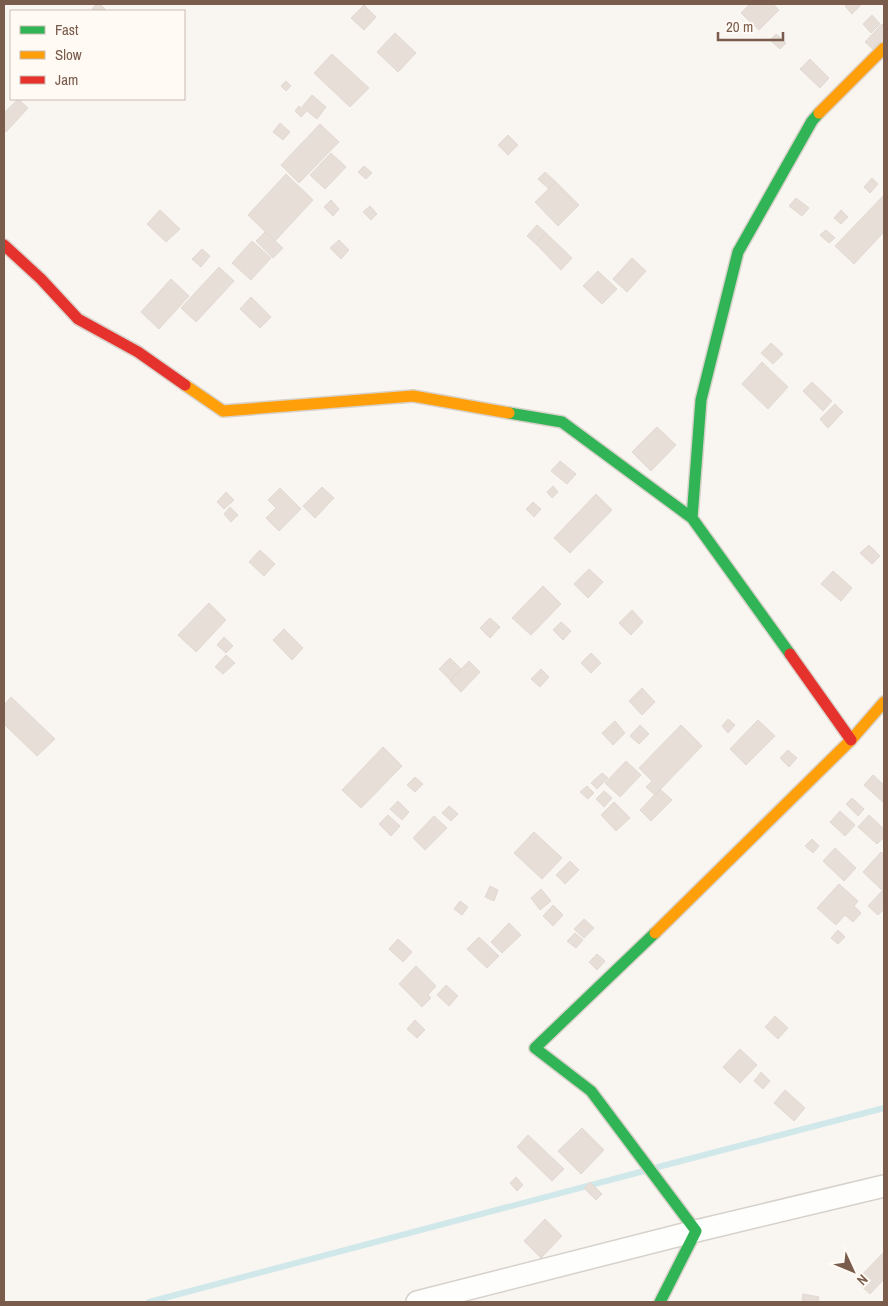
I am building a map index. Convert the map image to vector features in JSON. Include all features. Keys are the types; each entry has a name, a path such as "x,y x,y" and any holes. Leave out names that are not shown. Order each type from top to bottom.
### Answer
{"street":[{"path":"692,518 701,400 738,252 812,121 884,48"},
{"path":"4,245 41,279 78,319 138,352 224,411 413,396 562,422 692,518 852,740"},
{"path":"696,1231 591,1091 536,1048 852,740 884,702"},
{"path":"417,1302 696,1231 884,1186"},
{"path":"660,1302 696,1231"}],"building":[{"path":"96,4 100,4 106,10 94,10 92,9"},
{"path":"750,4 773,4 779,10 759,30 741,13"},
{"path":"848,4 859,4 860,6 852,14 845,6"},
{"path":"364,5 376,17 364,30 351,18"},
{"path":"872,15 880,24 871,33 863,24"},
{"path":"882,24 884,27 884,44 876,52 865,42"},
{"path":"395,33 416,53 398,72 377,52"},
{"path":"776,34 786,43 780,49 770,40"},
{"path":"332,54 369,88 350,107 314,73"},
{"path":"810,59 829,78 820,88 800,69"},
{"path":"286,81 291,86 286,91 281,86"},
{"path":"312,95 326,107 317,119 302,107"},
{"path":"17,100 28,108 6,132 4,129 4,113"},
{"path":"299,106 306,112 301,117 295,111"},
{"path":"280,123 290,132 283,140 273,132"},
{"path":"320,124 339,142 299,183 281,165"},
{"path":"508,135 518,145 508,155 498,145"},
{"path":"331,153 346,167 325,189 310,175"},
{"path":"364,166 372,173 366,179 358,172"},
{"path":"545,172 556,182 549,189 538,179"},
{"path":"286,174 313,200 275,241 248,215"},
{"path":"872,178 878,184 870,193 864,187"},
{"path":"556,182 579,205 558,226 535,202"},
{"path":"884,195 884,232 854,264 835,246"},
{"path":"796,198 809,208 802,216 789,206"},
{"path":"331,200 339,209 333,216 324,207"},
{"path":"370,206 377,214 371,220 363,212"},
{"path":"160,210 180,229 166,242 147,224"},
{"path":"841,210 848,217 841,224 834,218"},
{"path":"537,225 546,233 536,244 527,236"},
{"path":"826,230 835,238 829,243 820,235"},
{"path":"265,232 283,248 273,258 256,241"},
{"path":"546,233 572,258 561,270 536,244"},
{"path":"339,240 349,250 341,259 330,248"},
{"path":"252,241 271,258 251,280 232,263"},
{"path":"202,249 210,256 201,267 192,259"},
{"path":"632,258 646,271 627,292 613,279"},
{"path":"219,267 234,281 196,322 181,308"},
{"path":"598,271 617,289 602,304 583,286"},
{"path":"171,279 189,296 159,329 141,312"},
{"path":"251,297 271,317 260,328 240,309"},
{"path":"771,343 783,354 773,364 761,353"},
{"path":"762,362 788,387 768,409 742,384"},
{"path":"812,382 832,401 823,411 803,391"},
{"path":"835,404 843,412 828,428 820,419"},
{"path":"657,427 676,445 651,471 632,452"},
{"path":"560,461 576,474 567,484 551,471"},
{"path":"553,486 558,492 552,498 547,492"},
{"path":"322,487 334,498 315,518 303,506"},
{"path":"280,488 301,509 279,531 266,518 276,508 268,500"},
{"path":"226,492 234,500 224,509 217,502"},
{"path":"596,494 612,510 570,553 554,538"},
{"path":"533,502 541,509 534,517 526,509"},
{"path":"230,507 238,515 231,522 224,514"},
{"path":"869,545 880,556 872,564 860,553"},
{"path":"260,550 275,564 264,576 249,562"},
{"path":"589,569 603,582 588,598 574,584"},
{"path":"833,571 852,588 841,601 821,584"},
{"path":"543,586 561,604 531,635 512,618"},
{"path":"209,603 226,620 196,652 178,635"},
{"path":"632,610 643,622 631,635 619,623"},
{"path":"490,618 500,627 490,638 480,628"},
{"path":"561,622 571,631 563,640 553,630"},
{"path":"284,629 303,648 292,660 273,640"},
{"path":"224,637 233,646 226,653 217,645"},
{"path":"591,653 601,663 591,673 581,663"},
{"path":"226,655 235,663 223,674 215,667"},
{"path":"450,658 461,669 450,680 439,669"},
{"path":"469,661 480,672 461,692 450,681"},
{"path":"541,669 549,677 540,687 531,679"},
{"path":"642,688 655,702 642,715 629,701"},
{"path":"11,697 55,739 37,756 4,724 4,705"},
{"path":"728,719 735,725 728,733 722,726"},
{"path":"758,720 775,736 746,765 730,749"},
{"path":"615,721 625,733 613,745 602,733"},
{"path":"640,725 649,734 639,744 630,736"},
{"path":"681,725 702,746 655,795 646,787 652,781 639,768"},
{"path":"383,747 402,766 361,808 342,790"},
{"path":"788,750 797,758 789,767 780,758"},
{"path":"626,761 641,775 620,797 605,783"},
{"path":"602,773 608,778 597,789 591,783"},
{"path":"873,775 884,785 884,803 864,785"},
{"path":"415,777 423,784 415,792 407,785"},
{"path":"587,786 594,793 588,799 580,792"},
{"path":"660,789 672,800 651,821 640,810"},
{"path":"604,791 612,798 604,807 596,799"},
{"path":"852,798 864,809 858,816 846,804"},
{"path":"398,801 409,812 402,820 390,809"},
{"path":"614,802 630,818 616,831 601,815"},
{"path":"449,806 458,814 451,821 442,813"},
{"path":"840,811 855,825 845,836 830,822"},
{"path":"388,815 400,826 391,836 379,824"},
{"path":"869,815 884,829 884,837 877,844 858,827"},
{"path":"434,816 447,828 425,850 413,838"},
{"path":"534,832 562,858 542,879 514,853"},
{"path":"812,839 819,846 813,853 805,846"},
{"path":"835,848 856,868 844,881 823,861"},
{"path":"881,852 884,855 884,892 863,872"},
{"path":"570,861 579,870 565,884 556,875"},
{"path":"839,884 858,901 854,906 861,913 853,922 845,915 836,925 817,908"},
{"path":"490,886 498,890 494,901 485,897"},
{"path":"541,889 551,901 540,910 531,898"},
{"path":"883,890 884,909 878,915 868,906"},
{"path":"460,901 468,907 462,915 454,909"},
{"path":"553,905 563,915 553,926 543,916"},
{"path":"584,919 594,928 584,938 574,929"},
{"path":"509,923 521,935 502,953 491,942"},
{"path":"838,930 845,937 838,944 831,938"},
{"path":"575,933 583,940 576,948 567,941"},
{"path":"479,937 499,956 487,968 467,949"},
{"path":"398,939 412,952 403,962 389,949"},
{"path":"597,954 605,961 597,970 589,962"},
{"path":"416,966 436,986 428,995 431,998 422,1007 399,984"},
{"path":"446,985 458,996 449,1006 437,995"},
{"path":"775,1016 788,1028 778,1039 765,1027"},
{"path":"415,1020 425,1030 417,1038 407,1029"},
{"path":"740,1049 757,1065 740,1083 723,1067"},
{"path":"761,1072 770,1081 763,1089 754,1081"},
{"path":"785,1090 805,1108 794,1121 774,1103"},
{"path":"582,1128 604,1150 581,1174 558,1151"},
{"path":"528,1135 564,1169 552,1181 517,1147"},
{"path":"516,1177 523,1185 517,1191 510,1183"},
{"path":"590,1182 602,1194 596,1200 584,1188"},
{"path":"545,1219 562,1236 541,1258 524,1241"},
{"path":"883,1253 884,1279 870,1294 856,1281"},
{"path":"803,1294 819,1297 818,1302 802,1302"}],"waterway":[{"path":"658,1167 884,1108"},
{"path":"149,1302 644,1171"}],"traffic: fast":[{"path":"692,518 701,400 738,252 812,121 819,113"},
{"path":"509,413 562,422 692,518 790,654"},
{"path":"655,933 535,1048 591,1091 696,1231 660,1302"}],"traffic: slow":[{"path":"819,113 884,48"},
{"path":"185,385 223,411 413,396 509,413"},
{"path":"655,933 851,740 884,702"}],"traffic: jam":[{"path":"4,245 41,279 78,319 138,352 185,385"},
{"path":"790,654 851,740"}]}
